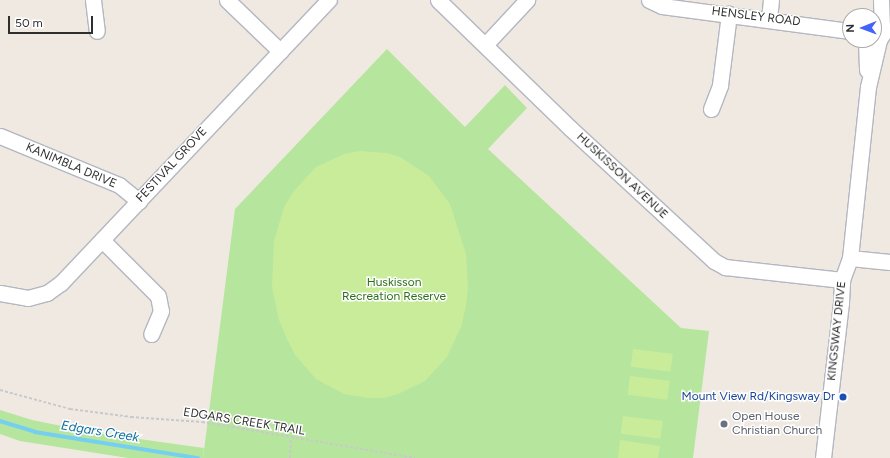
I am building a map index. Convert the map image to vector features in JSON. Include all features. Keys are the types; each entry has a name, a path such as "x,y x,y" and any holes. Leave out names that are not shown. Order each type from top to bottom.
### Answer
{"street":[{"path":"94,0 97,31"},
{"path":"227,0 280,51"},
{"name":"FESTIVAL GROVE","path":"0,293 22,298 47,293 61,283 328,0"},
{"name":"HUSKISSON AVENUE","path":"438,0 570,128 714,261 726,267 842,280"},
{"path":"485,45 527,0"},
{"name":"HENSLEY ROAD","path":"650,0 662,6 690,5 729,14 842,28"},
{"path":"769,19 771,0"},
{"path":"711,109 720,85 729,14"},
{"name":"KINGSWAY DRIVE","path":"823,458 841,302 842,280 850,258 872,48"},
{"name":"KANIMBLA DRIVE","path":"0,136 119,186 139,201"},
{"path":"102,240 158,296 161,311 151,334"},
{"path":"850,258 890,262"}],"path":[{"name":"EDGARS CREEK TRAIL","path":"0,390 70,409 131,417 202,422 415,458"},
{"path":"290,458 291,438"}],"green space":[{"name":"Huskisson Recreation Reserve","path":"387,49 465,127 505,85 527,108 488,149 681,328 709,331 693,458 203,458 235,209"},
{"path":"359,151 387,153 400,157 429,176 450,204 466,254 468,287 466,306 461,327 447,357 425,381 398,394 384,398 369,398 344,394 316,379 295,355 287,339 279,320 272,288 274,241 284,207 294,191 316,167 344,154"},
{"path":"633,349 673,354 671,372 631,367"},
{"path":"630,376 670,381 667,400 628,395"},
{"path":"0,410 32,420 96,433 204,448 203,458 128,458 20,441 0,434"},
{"path":"623,416 663,421 661,439 621,434"},
{"path":"620,440 660,446 658,458 618,458"}],"waterway":[{"name":"Edgars Creek","path":"0,421 35,432 198,458"}],"place":[{"name":"Mount View Rd/Kingsway Dr","path":"843,397"},
{"name":"Open House Christian Church","path":"724,424"}]}
